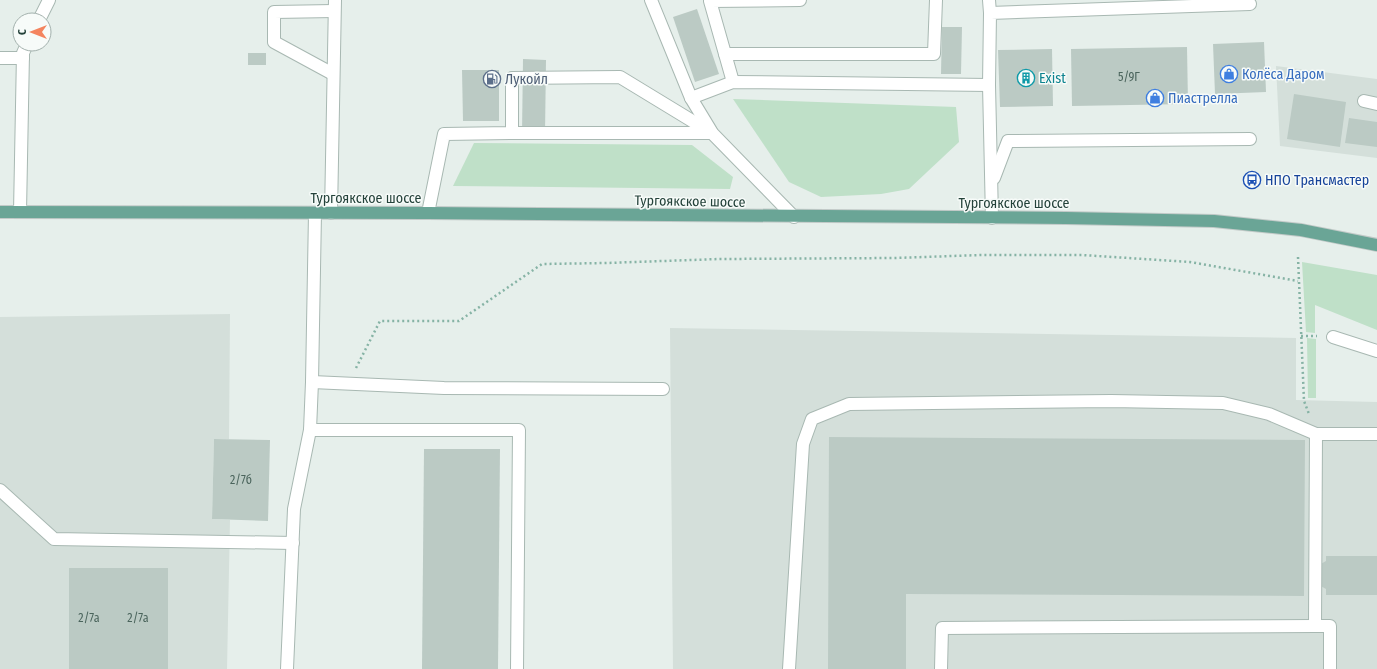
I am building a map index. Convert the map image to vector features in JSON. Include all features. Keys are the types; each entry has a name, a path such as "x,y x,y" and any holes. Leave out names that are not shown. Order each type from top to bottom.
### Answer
{"main road":[{"name":"Тургоякское шоссе","path":"0,212 428,213 1214,221 1301,230 1377,245"}],"lane":[{"path":"43,12 49,0"},
{"path":"651,0 691,98 712,133 794,217"},
{"path":"733,82 710,1 800,0"},
{"path":"725,54 934,54 936,0"},
{"path":"989,0 992,218"},
{"path":"990,13 1250,4"},
{"path":"331,213 334,6 274,12 274,42 333,74"},
{"path":"20,212 23,52"},
{"path":"0,58 23,58"},
{"path":"512,133 512,78 620,77 712,133"},
{"path":"691,98 733,82 989,85"},
{"path":"1364,101 1377,104"},
{"path":"428,213 444,134 712,133"},
{"path":"991,184 1008,141 1250,139"},
{"path":"287,669 294,509 310,430 315,213"},
{"path":"1333,337 1377,352"},
{"path":"312,382 444,388 663,389"},
{"path":"789,669 803,444 812,419 849,404 1111,401 1223,403 1269,414 1316,434 1377,434"},
{"path":"310,430 519,430 517,669"},
{"path":"1315,626 1316,434"},
{"path":"0,490 54,540 293,543"},
{"path":"941,669 942,628 1315,626 1330,626 1330,669"}],"path":[{"path":"349,383 380,321 459,321 542,264 720,259 895,258 981,255 1082,256 1190,262 1298,281"},
{"path":"1298,257 1304,401"}],"shaded area":[{"path":"1276,66 1377,79 1377,158 1280,146"},
{"path":"230,314 229,439 214,439 212,519 230,520 227,669 0,669 0,317"},
{"path":"670,328 1296,338 1296,400 1377,402 1377,669 673,669"}],"green space":[{"path":"733,99 956,107 959,142 909,189 881,194 821,197 789,182"},
{"path":"474,143 692,145 733,177 730,189 453,186"},
{"path":"1302,262 1377,275 1377,330 1315,305 1315,333 1306,332"},
{"path":"1307,338 1316,339 1316,398 1308,398"}],"building":[{"path":"697,9 719,74 695,82 673,17"},
{"path":"942,27 962,27 961,74 941,74"},
{"path":"1264,42 1266,92 1215,94 1213,44"},
{"path":"1187,47 1188,104 1072,106 1071,49"},
{"name":"Exist","path":"1052,49 1053,106 1000,107 998,50"},
{"path":"248,53 266,53 266,65 248,65"},
{"path":"523,59 546,60 545,134 522,134"},
{"path":"462,70 499,70 499,121 463,121"},
{"path":"1294,94 1346,102 1340,147 1287,139"},
{"path":"1349,118 1377,122 1377,147 1345,143"},
{"path":"829,437 1305,440 1304,596 906,594 906,669 828,669"},
{"path":"214,439 270,440 268,521 212,519"},
{"path":"424,449 500,449 498,669 422,669"},
{"path":"1326,556 1377,556 1377,595 1326,595 1326,589 1319,585 1319,565 1326,561"},
{"path":"69,568 168,568 168,669 69,669"}],"place":[{"name":"Колёса Даром","path":"1229,74"},
{"name":"Exist","path":"1026,78"},
{"name":"Лукойл","path":"492,79"},
{"name":"Пиастрелла","path":"1155,98"},
{"name":"НПО Трансмастер","path":"1252,180"}]}
